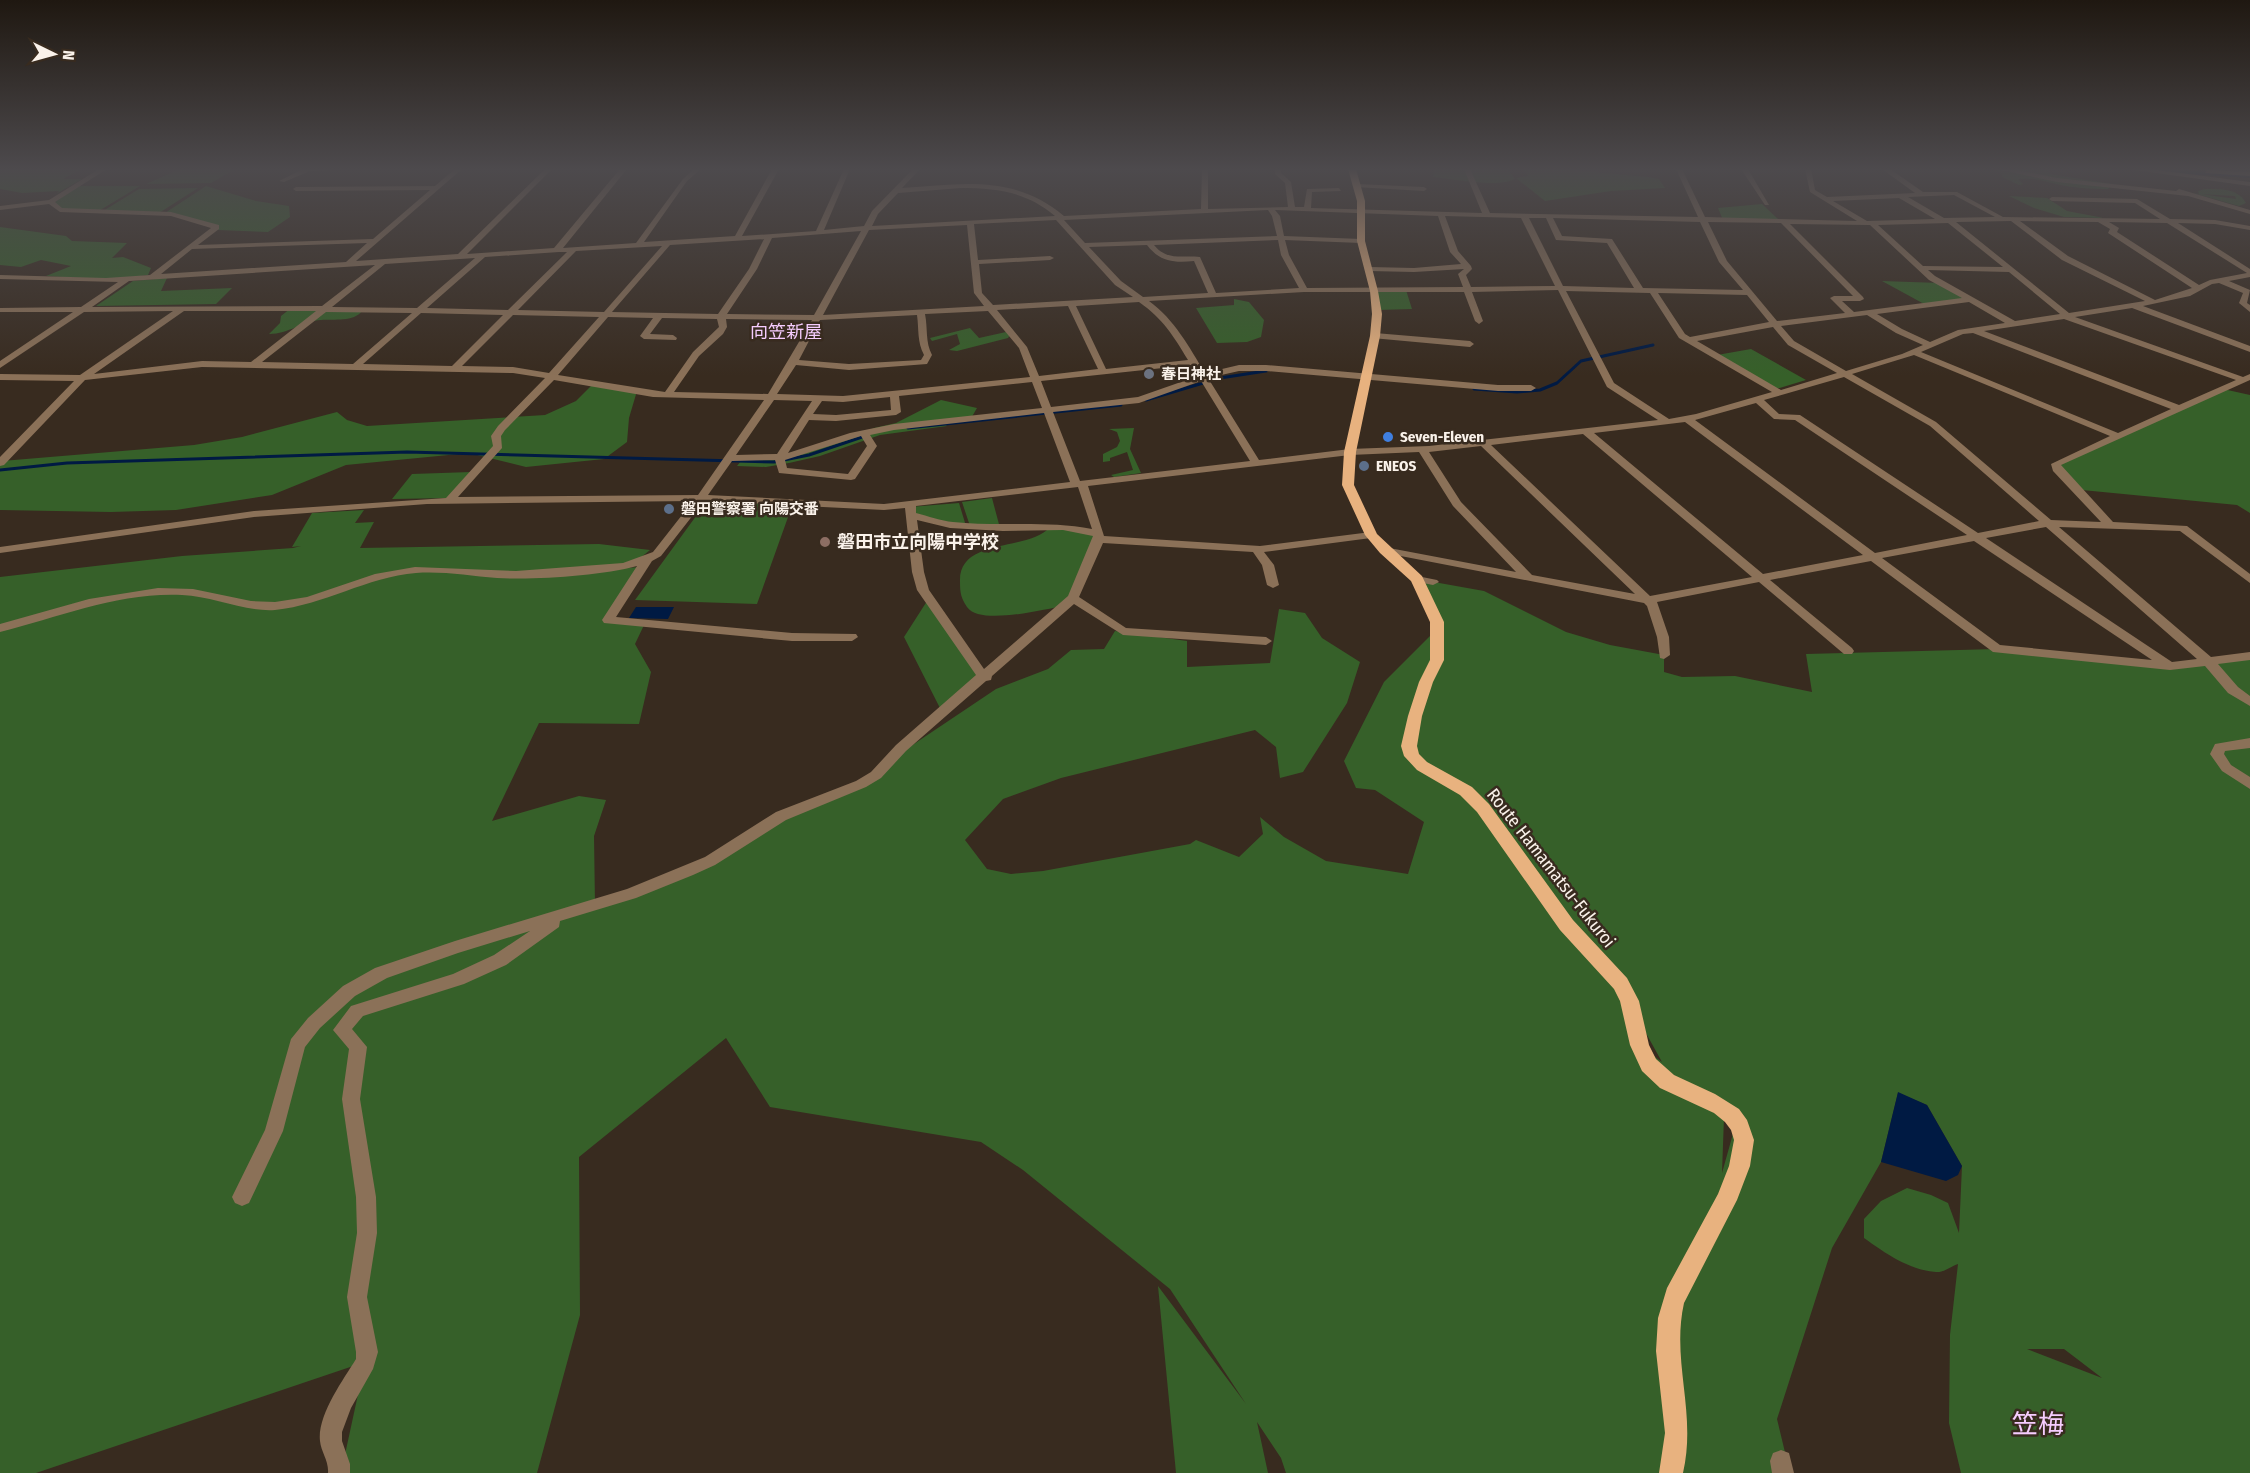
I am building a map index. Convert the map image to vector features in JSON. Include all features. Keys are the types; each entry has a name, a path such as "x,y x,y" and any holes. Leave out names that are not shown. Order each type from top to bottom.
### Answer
{"main road":[{"name":"Route Hamamatsu-Fukuroi","path":"1361,238 1377,314 1375,336 1350,452 1348,485 1371,535 1384,550 1425,581 1437,622 1439,647 1437,660 1426,682 1415,716 1410,746 1412,756 1422,766 1466,791 1483,808 1581,943 1613,974 1625,990 1633,1010 1639,1045 1645,1061 1658,1076 1724,1110 1737,1122 1744,1139 1742,1155 1733,1180 1700,1255 1674,1300 1667,1326 1677,1431 1676,1454 1671,1473"}],"street":[{"path":"152,277 203,238"},
{"path":"348,264 379,238"},
{"path":"460,257 479,238"},
{"path":"556,251 567,238"},
{"path":"638,245 643,238"},
{"path":"0,277 128,279 757,238"},
{"path":"668,394 696,354 720,332 723,327 721,316 753,269 769,238"},
{"path":"0,628 97,603 156,592 195,592 267,607 292,603 372,578 403,572 429,570 529,574 627,566 647,560 657,554 700,498 771,397 793,362 860,238"},
{"path":"242,1197 274,1131 297,1044 314,1023 349,991 381,973 455,947 562,917 631,894 710,861 781,816 861,784 876,775 901,748 986,677 1073,598 1098,536 1023,347 978,293 972,238"},
{"path":"1077,238 1118,284 1160,313 1194,362 1256,463"},
{"path":"1083,245 1281,238 1361,241"},
{"path":"1281,238 1285,255 1304,290"},
{"path":"1449,238 1454,252 1467,266"},
{"path":"1535,238 1610,385 1667,422"},
{"path":"1559,238 1609,241 1640,290"},
{"path":"1713,238 1723,262 1791,343 1934,424 2209,662 2233,690 2250,702"},
{"path":"1800,238 1860,299 1834,298 1852,314"},
{"path":"1886,238 1932,278 2012,323"},
{"path":"1969,238 2065,315 2247,379"},
{"path":"2036,238 2065,258 2153,302"},
{"path":"2121,238 2198,288"},
{"path":"2194,238 2250,274"},
{"path":"191,247 375,241"},
{"path":"450,500 498,446 496,436 501,429 552,376 668,243"},
{"path":"1149,243 1156,253 1166,260 1197,259 1213,295"},
{"path":"455,368 574,249"},
{"path":"355,367 483,255"},
{"path":"975,262 1050,258"},
{"path":"254,365 384,262"},
{"path":"1368,269 1414,270 1467,266"},
{"path":"1467,266 1468,269 1462,274 1479,321"},
{"path":"1921,268 2010,270"},
{"path":"0,550 254,514 450,500 700,498 910,510 1079,484 1350,452 1422,450 1667,422 1687,419 1843,374 1913,352 1954,334 1972,329 2177,298 2220,280 2250,274"},
{"path":"0,365 128,279"},
{"path":"2220,280 2248,291 2243,303 2250,310"},
{"path":"0,310 325,309 817,318 1304,290 1560,288 1747,293"},
{"path":"1652,290 1682,336 1780,393"},
{"path":"1689,340 1773,324 1968,300"},
{"path":"1071,303 1103,371"},
{"path":"2131,305 2250,349"},
{"path":"0,463 82,378 183,308"},
{"path":"793,362 849,367 924,362 928,355 922,344 924,334 921,312"},
{"path":"1868,312 1899,331 1930,345"},
{"path":"660,315 644,336 673,338"},
{"path":"1972,329 2178,408"},
{"path":"1375,336 1470,344"},
{"path":"1913,352 2118,436"},
{"path":"0,377 82,378 202,364 455,368 513,370 653,394 843,399 1194,362"},
{"path":"729,458 780,457 864,433 894,427 1049,412 1140,400 1220,371 1257,368 1366,375 1498,388 1531,388"},
{"path":"2110,525 2057,469 2056,464 2247,379"},
{"path":"806,417 836,418 896,412 894,393"},
{"path":"819,398 780,457 783,471 851,477 872,446 864,433"},
{"path":"1757,399 1777,417 1797,417 2169,666"},
{"path":"1687,419 1996,649 2169,666 2250,656"},
{"path":"1585,431 1848,651"},
{"path":"1483,443 1653,605 1663,637 1664,655"},
{"path":"1422,450 1457,504 1527,576"},
{"path":"910,510 950,525 1003,528 1063,527 1098,536 1256,548 1371,535"},
{"path":"910,510 918,572 923,590 977,669 986,677"},
{"path":"1384,550 1648,600 2048,523 2110,525 2183,528 2250,580"},
{"path":"1256,548 1268,565 1273,585"},
{"path":"647,560 609,620 792,637 852,637"},
{"path":"1073,598 1123,631 1266,641"},
{"path":"2250,743 2220,747 2217,754 2219,761 2226,768 2250,784"},
{"path":"339,1473 340,1466 331,1440 335,1418 366,1362 367,1352 357,1297 367,1233 366,1197 351,1099 358,1047 342,1030 357,1011 458,979 500,960 562,917"}],"green space":[{"path":"0,238 68,238 72,241 127,243 112,258 123,257 151,268 148,275 113,280 46,276 71,266 41,260 21,267 0,265"},
{"path":"167,278 161,291 232,288 216,304 96,306 133,281"},
{"path":"1882,281 1940,283 1968,300 1926,305"},
{"path":"1406,290 1412,309 1377,310 1374,291"},
{"path":"1234,299 1249,302 1264,320 1261,337 1247,342 1217,343 1196,308 1234,305"},
{"path":"291,308 362,311 354,317 314,321 283,332 269,334 280,323 281,316"},
{"path":"970,328 979,338 1006,332 1010,335 1008,338 957,351 949,350 960,344 957,334 932,341 930,338"},
{"path":"1751,349 1806,380 1776,389 1717,355"},
{"path":"593,384 637,391 629,418 627,442 604,459 526,467 469,453 346,465 272,495 176,510 111,512 0,510 0,463 2,461 194,445 242,437 337,412 347,420 367,426 545,415 576,401"},
{"path":"2223,389 2250,395 2250,513 2237,505 2082,490 2056,464"},
{"path":"941,400 977,408 970,420 944,423 947,426 880,435 820,456 789,463 766,467 737,466 741,461 773,460 896,423"},
{"path":"1134,428 1130,449 1141,473 1114,477 1111,475 1133,470 1127,452 1103,462 1103,454 1117,447 1120,441 1117,432 1109,429"},
{"path":"471,472 452,498 392,499 412,474"},
{"path":"992,498 1000,528 970,526 962,502"},
{"path":"707,501 792,506 757,604 635,600"},
{"path":"959,503 966,526 911,515 910,507"},
{"path":"364,510 355,523 374,522 360,548 599,544 650,550 628,568 639,567 610,617 645,623 635,644 651,672 639,724 539,723 492,821 579,796 606,800 594,836 595,905 714,858 767,824 841,793 996,689 1048,669 1071,650 1104,649 1115,631 1187,641 1187,667 1270,663 1279,609 1305,613 1322,638 1360,662 1347,703 1303,772 1280,778 1276,747 1255,730 1061,778 1003,799 965,840 987,869 1011,874 1043,871 1190,844 1196,840 1239,857 1263,834 1260,817 1284,837 1326,861 1408,874 1424,822 1375,790 1356,788 1344,761 1384,682 1438,628 1417,579 1484,591 1566,632 1610,645 1664,655 1664,672 1682,677 1735,676 1812,692 1806,654 1997,649 2189,664 2250,656 2250,1473 1961,1473 1949,1423 1950,1335 1958,1264 1939,1272 1926,1271 1889,1255 1864,1238 1864,1219 1881,1201 1907,1188 1948,1203 1959,1233 1962,1166 1927,1105 1898,1093 1881,1162 1832,1248 1777,1419 1790,1473 1286,1473 1281,1458 1257,1422 1268,1473 1176,1473 1158,1286 1246,1404 1170,1289 1023,1170 981,1142 770,1107 726,1038 579,1157 580,1315 537,1473 341,1473 365,1362 36,1473 0,1473 0,577 182,556 293,548 301,546 292,547 312,513","holes":["1616,979 1662,1062 1639,1045","1724,1117 1736,1123 1722,1173","2027,1349 2064,1349 2102,1378"]},
{"path":"1050,527 1099,534 1064,606 998,616 974,613 967,607 961,595 960,582 962,568 970,558 982,551 1040,535"},
{"path":"929,598 986,677 943,714 904,637"}],"water":[{"path":"636,607 674,607 668,619 629,618"},
{"path":"1898,1092 1927,1105 1962,1166 1958,1175 1946,1181 1881,1162"}],"waterway":[{"path":"1474,389 1517,392 1540,390 1557,383 1581,361 1653,345"},
{"path":"1146,400 1220,378 1266,371"},
{"path":"908,428 1121,405"},
{"path":"0,470 67,463 407,452 774,462 809,455 865,436"}],"place":[{"name":"春日神社","path":"1149,374"},
{"name":"Seven-Eleven","path":"1388,437"},
{"name":"ENEOS","path":"1364,466"},
{"name":"磐田警察署 向陽交番","path":"669,509"},
{"name":"磐田市立向陽中学校","path":"825,542"}],"district":[{"name":"向笠新屋","path":"786,332"},
{"name":"笠梅","path":"2038,1424"}]}
